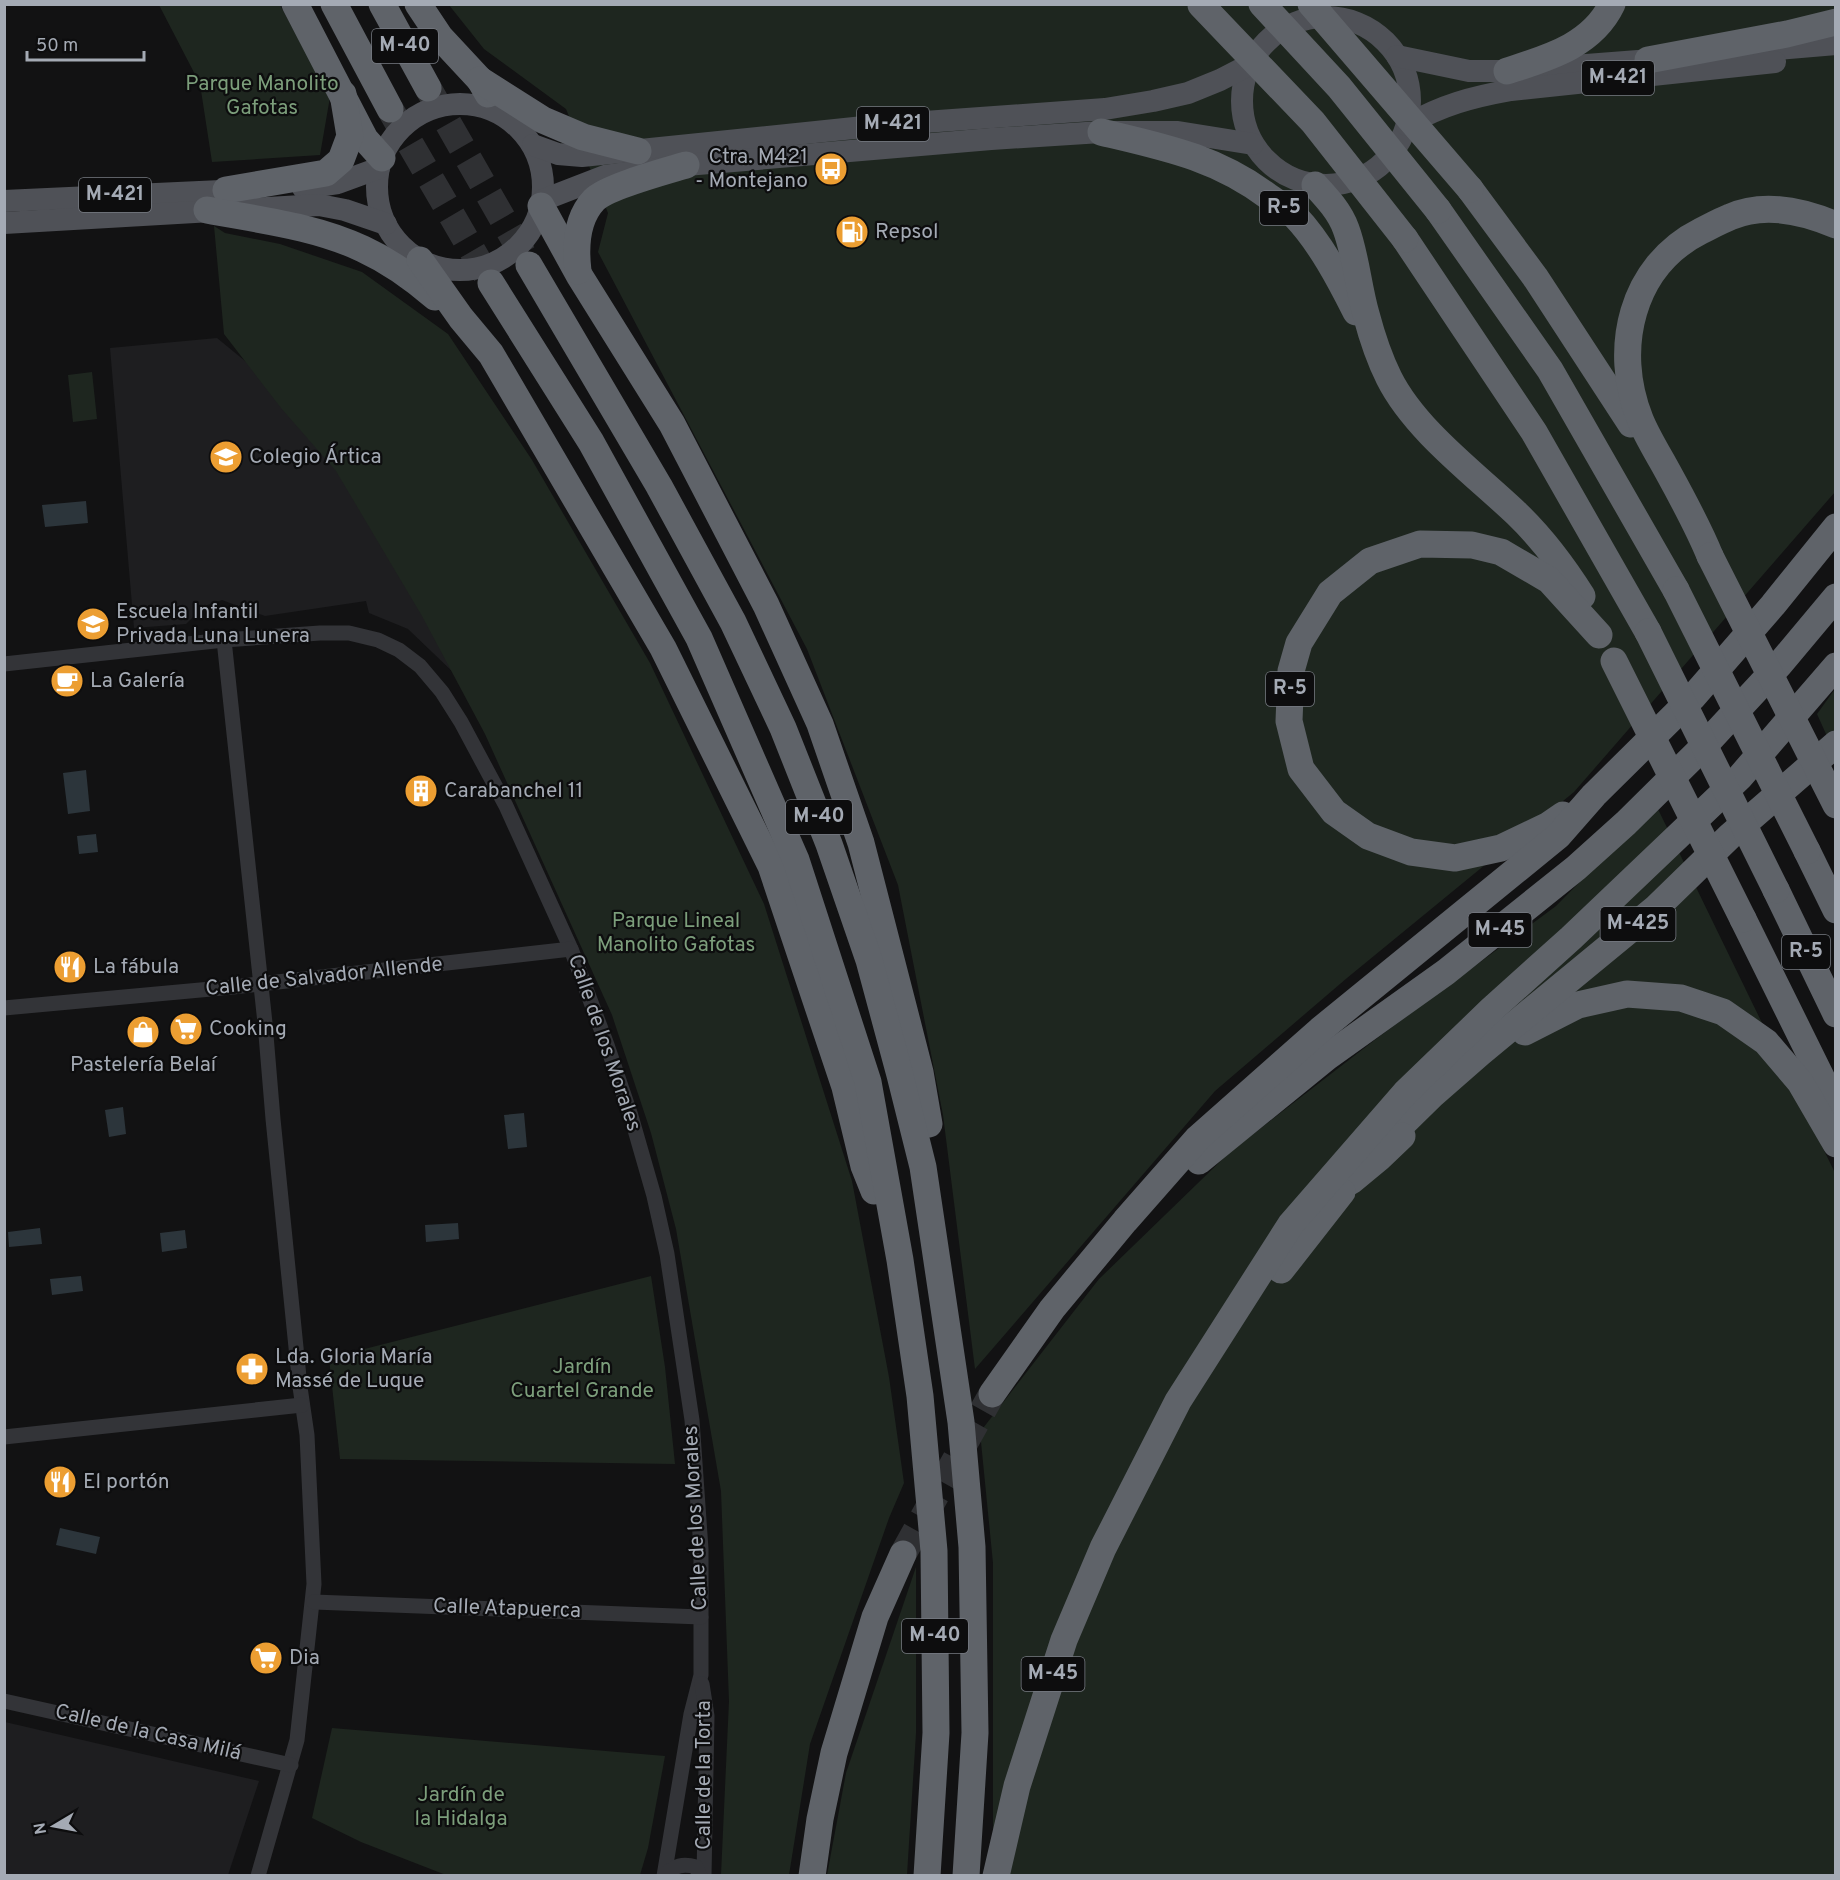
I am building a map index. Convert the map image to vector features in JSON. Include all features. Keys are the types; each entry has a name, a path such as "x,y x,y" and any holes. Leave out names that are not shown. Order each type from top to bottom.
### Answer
{"highway":[{"path":"295,4 365,139 380,163"},
{"name":"M-40","path":"334,4 390,109"},
{"name":"M-40","path":"382,4 428,88"},
{"path":"418,4 440,38 480,80 500,113"},
{"name":"R-5","path":"1262,4 1339,87 1438,210 1550,370 1676,590 1836,910"},
{"path":"1311,4 1470,189 1534,277 1616,399 1710,556"},
{"path":"1506,71 1560,53 1577,43 1607,16 1612,4"},
{"name":"R-5","path":"1200,5 1313,122 1405,239 1534,432 1648,632 1836,1014"},
{"path":"1648,60 1764,39 1836,22"},
{"path":"480,80 543,120 583,137 638,151"},
{"path":"226,190 326,173 341,160 350,136 343,94"},
{"name":"R-5","path":"1101,132 1172,149 1210,162 1246,180 1295,216 1332,265 1389,378 1405,403 1426,429 1519,516 1552,551 1581,596 1836,1107"},
{"path":"579,275 576,248 581,219 595,198 628,183 686,165"},
{"name":"R-5","path":"1315,185 1329,200 1346,227 1366,315 1389,378"},
{"path":"542,203 579,275 672,424 766,605 820,724 861,843 920,1072 930,1125 964,1360 961,1422"},
{"path":"207,210 315,231 363,248 412,278 460,318"},
{"path":"1836,225 1812,215 1785,210 1759,210 1732,216 1690,237 1658,264 1647,279 1634,307 1628,358 1631,395 1640,421 1678,490 1836,805"},
{"path":"420,260 460,318 491,354 663,648 771,866 845,1088 864,1166 900,1260"},
{"name":"M-40","path":"530,265 659,486 733,622 783,728 829,844 869,960 923,1167 961,1422 972,1547 975,1733 966,1875"},
{"name":"M-40","path":"491,284 591,442 699,638 796,860 868,1082 900,1260 920,1396 934,1551 936,1732 927,1875"},
{"name":"M-45","path":"992,1394 1052,1309 1198,1138 1320,1030 1558,836 1594,795 1693,697 1773,605 1836,527"},
{"name":"R-5","path":"1594,795 1547,826 1501,848 1455,858 1411,852 1368,836 1334,812 1301,769 1289,721 1291,671 1299,643 1330,592 1370,561 1420,544 1472,545 1501,552 1549,580 1599,635"},
{"name":"M-45","path":"1125,1221 1327,1058 1446,972 1576,868 1626,823 1702,748 1779,664 1836,597"},
{"name":"M-45","path":"996,1875 1017,1786 1064,1640 1103,1548 1178,1401 1291,1224 1405,1093 1740,777 1836,666"},
{"name":"M-425","path":"1351,1181 1382,1145 1432,1095 1656,908 1730,836 1836,744"},
{"path":"1136,1482 1251,1312 1303,1240 1351,1181 1380,1157 1478,1065 1530,1028 1578,1005 1627,994 1681,998 1723,1012 1766,1042 1800,1082 1836,1144"},
{"path":"812,1875 820,1819 834,1753 875,1617 903,1554"}],"main road":[{"name":"M-421","path":"1338,18 1356,22 1385,39 1397,56 1406,78 1409,100 1407,125 1394,148 1373,170 1345,183 1315,185 1296,180 1279,171 1264,159 1253,144 1245,123 1241,97 1249,65 1262,46 1287,27 1301,21 1338,18"},
{"name":"M-421","path":"1397,56 1469,70 1506,71 1836,44"},
{"name":"M-421","path":"1407,125 1447,105 1473,97 1512,90 1836,56"},
{"name":"M-421","path":"533,145 558,154 582,156 883,125 1105,109 1188,93 1249,65"},
{"name":"M-421","path":"467,103 500,113 519,128 533,145 542,173 542,203 525,239 505,257 470,270 444,269 420,260 400,245 386,224 377,192 380,163 392,138 414,116 442,105 467,103"},
{"name":"M-421","path":"542,203 605,176 686,165 991,139 1101,132 1178,132 1253,144"},
{"name":"M-421","path":"4,201 308,188 338,183 380,163"},
{"name":"M-421","path":"4,223 319,205 345,210 386,224"}],"street":[{"name":"Calle de los Morales","path":"4,664 224,640 349,633 378,640 399,650 420,666 442,692 461,722 532,860 571,950 631,1116 654,1196 667,1254 692,1420 701,1549 701,1675 689,1725 665,1875"},
{"path":"224,640 306,1435 314,1602 297,1740 258,1875"},
{"name":"Calle de Salvador Allende","path":"4,1008 261,984 571,950"},
{"path":"4,1437 302,1405"},
{"name":"Calle Atapuerca","path":"314,1602 701,1617"},
{"name":"Calle de la Torta","path":"701,1675 707,1716 702,1875"},
{"name":"Calle de la Casa Milá","path":"4,1701 291,1765"},
{"path":"665,1875 675,1866 686,1864 696,1867 702,1875"}],"shaded area":[{"name":"Colegio Ártica","path":"217,338 294,401 371,513 455,674 408,629 369,613 366,601 265,616 222,600 204,606 186,624 134,628 110,348"},
{"path":"86,501 88,523 45,527 42,505"},
{"path":"86,770 90,811 68,814 63,773"},
{"path":"96,834 98,852 79,854 77,836"},
{"path":"123,1107 126,1134 109,1137 105,1110"},
{"path":"524,1113 527,1147 508,1149 504,1115"},
{"path":"458,1223 459,1239 426,1242 425,1225"},
{"path":"40,1228 42,1244 9,1247 8,1232"},
{"path":"185,1230 187,1248 162,1252 160,1233"},
{"path":"81,1276 83,1291 52,1295 50,1279"},
{"path":"60,1528 100,1537 96,1554 56,1545"},
{"path":"5,1722 259,1781 228,1875 5,1875"}],"green space":[{"name":"Parque Manolito Gafotas","path":"159,5 280,5 330,97 320,155 212,162 200,84"},
{"path":"449,5 1835,5 1835,492 1574,792 1347,978 1215,1091 975,1369 943,1115 898,885 807,649 598,252 608,213 566,109 484,49"},
{"name":"Parque Lineal Manolito Gafotas","path":"214,226 225,233 280,244 362,272 448,334 532,460 650,663 764,904 852,1181 889,1377 904,1483 889,1518 810,1744 789,1875 721,1875 729,1701 721,1491 676,1229 651,1133 612,1015 485,734 422,616 336,471 281,408 224,334"},
{"path":"92,372 97,419 73,422 68,375"},
{"path":"1835,689 1835,754 1817,714"},
{"path":"1656,805 1835,1173 1835,1875 993,1875 993,1563 980,1432 1099,1279 1230,1152 1376,1039 1556,906"},
{"name":"Jardín Cuartel Grande","path":"651,1276 665,1367 675,1464 340,1459 329,1358"},
{"path":"916,1567 916,1733 907,1875 827,1875 846,1773"},
{"name":"Jardín de la Hidalga","path":"332,1728 665,1756 648,1848 640,1875 446,1875 361,1842 312,1818"}],"tunnel":[{"path":"428,88 529,265"},
{"path":"390,109 491,283"},
{"path":"903,1554 992,1394"}],"place":[{"name":"Ctra. M421 - Montejano","path":"831,169"},
{"name":"Repsol","path":"852,232"},
{"name":"Colegio Ártica","path":"226,457"},
{"name":"Escuela Infantil Privada Luna Lunera","path":"93,624"},
{"name":"La Galería","path":"67,681"},
{"name":"Carabanchel 11","path":"421,791"},
{"name":"La fábula","path":"70,967"},
{"name":"Cooking","path":"186,1029"},
{"name":"Pastelería Belaí","path":"143,1032"},
{"name":"Lda. Gloria María Massé de Luque","path":"252,1369"},
{"name":"El portón","path":"60,1482"},
{"name":"Dia","path":"266,1658"}]}
